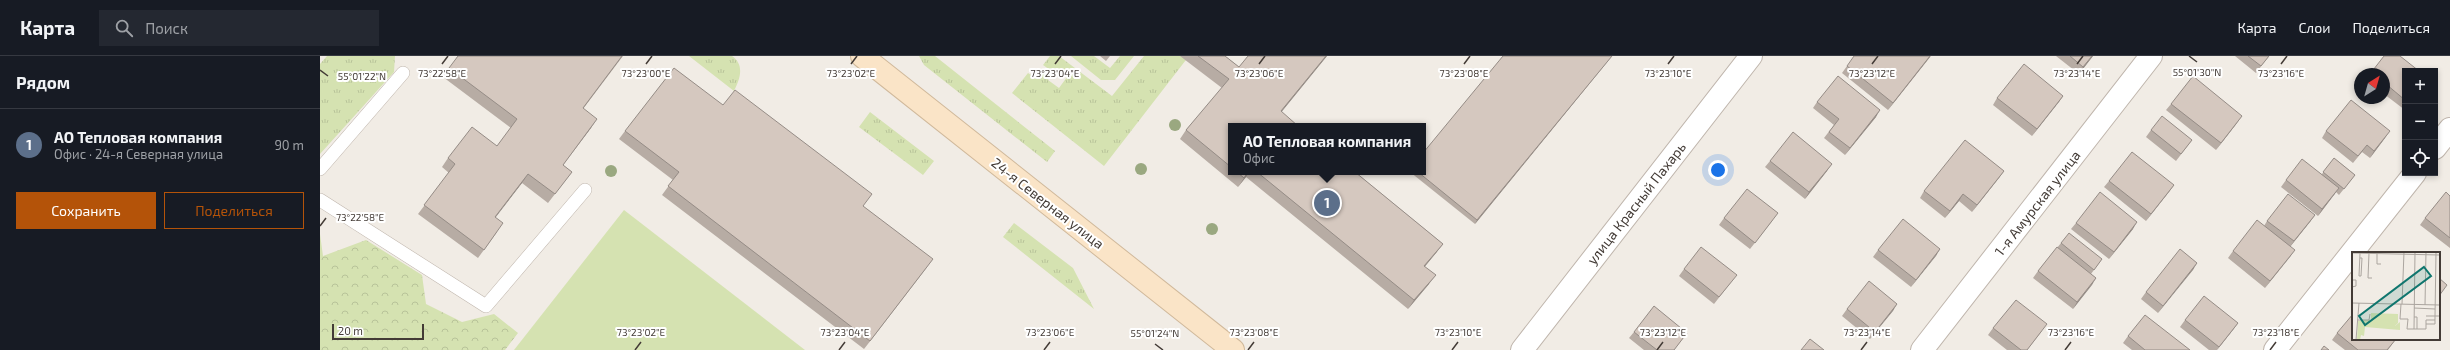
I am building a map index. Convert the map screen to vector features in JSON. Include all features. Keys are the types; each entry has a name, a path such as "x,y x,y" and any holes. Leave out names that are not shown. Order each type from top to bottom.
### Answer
{"main road":[{"name":"24-я Северная улица","path":"862,56 1233,350"}],"street":[{"name":"улица Красный Пахарь","path":"1522,350 1751,56"},
{"name":"1-я Амурская улица","path":"1922,350 2151,56"},
{"path":"2438,144 2450,129"},
{"path":"2353,252 2413,176"},
{"path":"2275,350 2352,253"}],"lane":[{"path":"320,169 403,73"},
{"path":"320,200 486,306 585,190"}],"green space":[{"path":"327,56 395,56 394,72 320,154 320,64"},
{"path":"689,56 732,56 739,64 740,68 738,82 734,91"},
{"path":"919,56 935,56 1055,151 1047,162 924,65"},
{"path":"1050,56 1059,56 1112,96 1144,56 1189,56 1104,166 1012,93 1028,73 1034,77 1040,70 1050,77 1048,80 1059,88 1067,77 1056,69 1053,72 1043,65"},
{"path":"1071,56 1094,56 1110,68 1120,56 1134,56 1115,80 1101,80"},
{"path":"870,112 934,161 923,175 859,127"},
{"path":"624,210 805,350 514,350"},
{"path":"1014,223 1073,268 1094,309 1003,237"},
{"path":"320,234 323,256 366,240 422,275 426,304 462,322 494,314 518,333 505,350 320,350"}],"building":[{"path":"458,56 622,56 583,108 597,119 563,165 572,172 555,194 528,174 495,217 503,223 484,250 424,205 455,164 448,158 472,127 497,146 517,119 449,68"},
{"path":"1198,56 1225,56 1239,67 1248,56 1326,56 1281,111 1295,123 1228,123 1228,165 1186,130 1229,79"},
{"path":"1503,56 1612,56 1477,220 1422,175 1426,175 1426,149"},
{"path":"1854,56 1930,56 1893,103 1847,66"},
{"path":"2070,56 2092,56 2083,67"},
{"path":"2248,56 2269,56 2261,66"},
{"path":"2384,56 2400,56 2415,68 2402,68 2402,98 2390,88 2390,68 2375,68"},
{"path":"2024,64 2063,96 2037,129 1997,98"},
{"path":"674,68 723,105 735,90 872,194 863,206 933,259 870,341 668,186 679,172 625,131"},
{"path":"1838,76 1880,110 1850,148 1829,132 1839,119 1817,102"},
{"path":"2193,76 2242,116 2221,143 2171,104"},
{"path":"2351,100 2354,104 2356,104 2390,131 2374,151 2367,145 2358,156 2326,131"},
{"path":"2162,116 2192,140 2181,154 2151,130"},
{"path":"1793,132 1832,164 1809,192 1770,161"},
{"path":"1965,140 2004,171 1977,205 1963,194 1950,211 1924,191"},
{"path":"2132,152 2174,185 2151,214 2109,181"},
{"path":"2334,158 2355,175 2344,189 2323,172"},
{"path":"2302,159 2339,188 2322,209 2286,180"},
{"path":"1261,175 1359,175 1443,244 1424,266 1436,275 1414,300"},
{"path":"1747,189 1778,213 1755,243 1724,218"},
{"path":"2100,192 2137,222 2114,252 2076,223"},
{"path":"2446,192 2450,196 2450,238 2425,218"},
{"path":"2288,194 2315,215 2294,241 2267,221"},
{"path":"1903,219 1940,249 1916,280 1878,250"},
{"path":"2257,220 2295,250 2270,281 2233,251"},
{"path":"2069,233 2102,259 2094,270 2061,243"},
{"path":"1701,247 1737,275 1719,297 1684,269"},
{"path":"2057,247 2096,278 2077,302 2038,271"},
{"path":"2180,249 2197,263 2163,306 2146,292"},
{"path":"2440,279 2447,285 2440,295"},
{"path":"1869,281 1897,304 1875,332 1847,309"},
{"path":"2204,296 2238,323 2219,347 2185,320"},
{"path":"2016,300 2047,324 2027,350 2021,350 1993,328"},
{"path":"1654,306 1687,333 1674,350 1657,350 1634,332"},
{"path":"2145,315 2190,350 2145,350 2128,336"},
{"path":"2352,315 2352,340 2395,340 2387,350 2358,350 2337,333"},
{"path":"1810,339 1824,350 1801,350"},
{"path":"2324,346 2329,350 2321,350"}],"place":[{"name":"АО Тепловая компания","path":"1327,203"}]}
